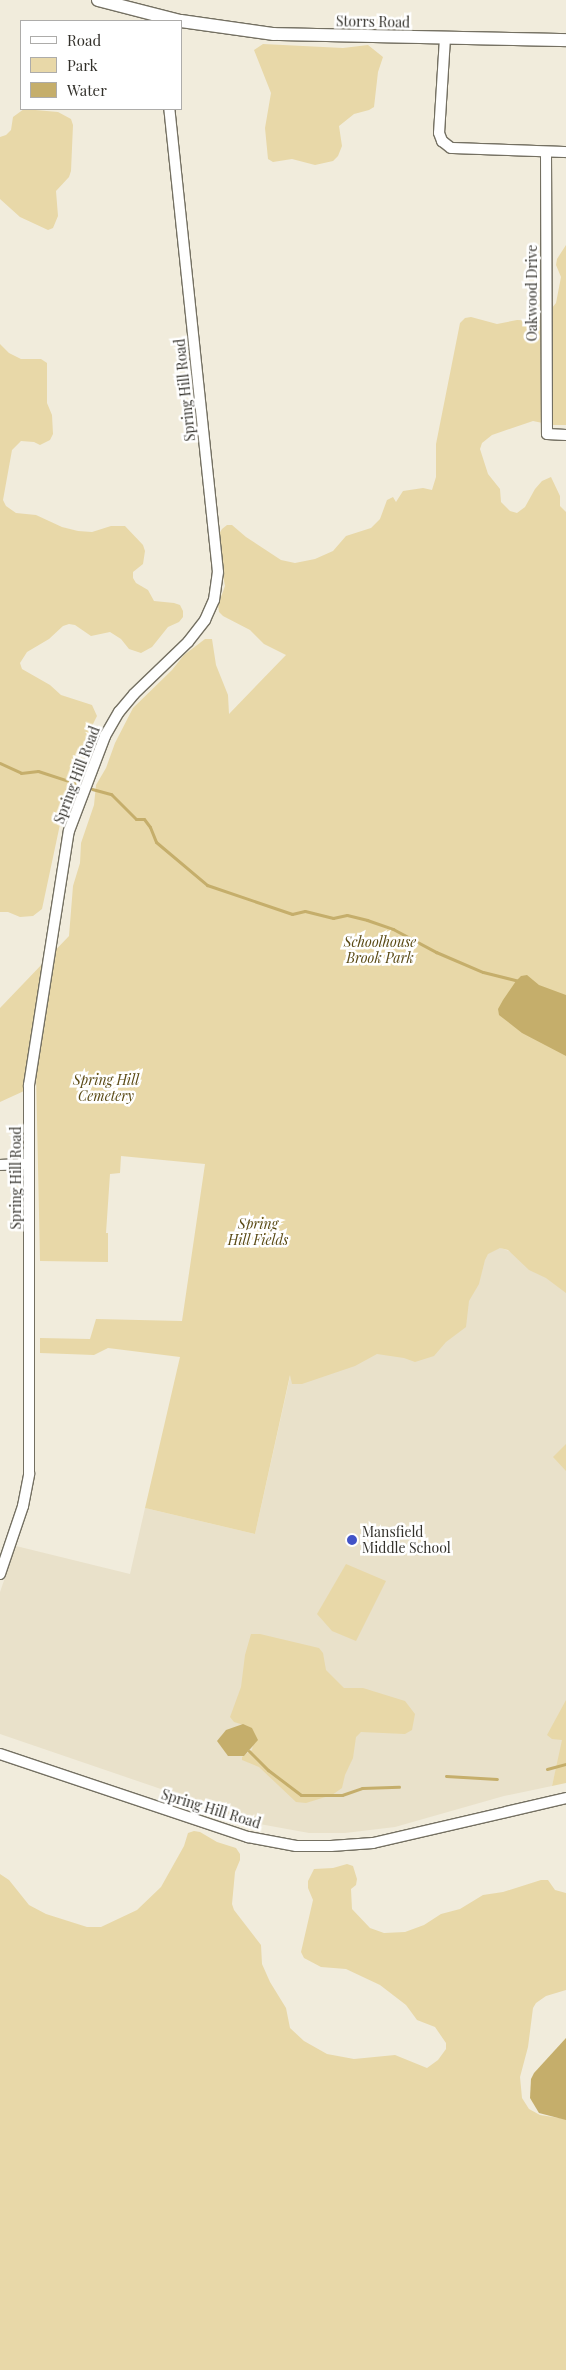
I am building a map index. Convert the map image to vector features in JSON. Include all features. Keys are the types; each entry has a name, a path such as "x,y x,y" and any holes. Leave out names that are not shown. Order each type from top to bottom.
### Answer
{"main road":[{"name":"Storrs Road","path":"98,0 161,20"},
{"name":"Storrs Road","path":"182,21 274,34 566,40"}],"street":[{"path":"445,38 439,133 442,141 451,148 566,152"},
{"name":"Spring Hill Road","path":"0,1574 15,1532 29,1474 29,1085 69,831 105,736 119,712 134,694 188,642 205,620 214,600 218,572 169,110"},
{"name":"Oakwood Drive","path":"546,152 547,434 566,435"},
{"path":"0,1164 28,1164"},
{"name":"Spring Hill Road","path":"0,1754 248,1837 296,1846 373,1843 566,1798"}],"shaded area":[{"name":"Mansfield Middle School","path":"496,1246 566,1273 566,1729 552,1786 504,1796 395,1827 345,1833 309,1833 248,1822 196,1801 0,1734 0,1592 16,1546 130,1574 145,1508 255,1534 299,1336 336,1339"}],"green space":[{"path":"263,44 343,48 368,45 383,57 378,72 374,107 354,114 339,126 342,146 338,156 333,161 315,165 292,159 273,162 268,159 265,128 271,93 254,50"},
{"path":"23,110 58,112 71,119 73,125 71,171 69,177 56,191 58,216 53,228 48,230 20,217 0,199 0,137 6,135 11,130 13,117"},
{"path":"566,245 566,425 552,425 533,421 492,435 482,443 480,449 488,474 500,489 501,502 510,511 517,513 525,507 535,489 542,481 551,477 560,496 560,506 566,512 566,1293 546,1278 529,1270 508,1250 500,1248 488,1254 485,1260 479,1284 469,1301 466,1327 446,1342 434,1356 415,1362 404,1358 377,1354 355,1366 302,1384 292,1384 290,1375 255,1534 145,1508 180,1357 108,1348 94,1355 40,1353 40,1338 90,1339 96,1319 182,1321 205,1164 121,1156 120,1173 110,1174 106,1233 108,1233 108,1262 40,1261 36,1072 24,1091 0,1102 0,1008 69,936 73,886 80,863 81,843 94,805 96,785 106,768 115,743 133,708 172,670 184,655 205,639 212,639 216,665 228,695 229,714 286,655 264,644 250,630 219,612 218,605 225,586 219,554 219,534 222,529 227,525 232,525 246,537 281,560 295,563 315,559 333,551 346,536 371,528 380,519 387,500 393,497 396,502 403,491 423,488 432,490 436,477 436,444 460,323 465,318 471,317 497,324 517,320 537,321 543,319 556,303 561,277 556,265 557,259"},
{"path":"0,344 9,353 21,359 41,359 47,363 47,403 52,415 53,434 50,440 40,445 34,442 21,441 12,450 3,500 6,506 16,513 36,515 62,527 78,531 92,532 111,526 125,526 143,545 145,551 143,564 133,572 133,578 136,583 148,590 154,601 180,605 183,611 183,617 179,622 168,627 152,647 141,653 129,649 121,639 110,632 91,636 75,625 69,624 63,626 49,639 27,652 20,663 22,669 50,685 61,695 92,705 97,716 86,738 69,782 42,909 33,916 20,917 8,912 0,912"},
{"path":"566,1444 566,1471 553,1457"},
{"path":"346,1564 386,1581 356,1641 332,1631 317,1614"},
{"path":"251,1634 260,1634 319,1648 323,1653 326,1670 344,1688 363,1688 405,1701 415,1714 412,1730 405,1734 361,1732 356,1737 353,1758 345,1775 342,1788 332,1795 306,1803 296,1802 259,1767 242,1760 242,1757 252,1750 254,1740 247,1726 234,1722 230,1717 241,1687 245,1655"},
{"path":"566,1700 566,1783 552,1786 562,1740 552,1739 547,1735"},
{"path":"200,1832 217,1842 236,1848 240,1854 240,1860 235,1872 232,1904 234,1910 261,1945 262,1964 270,1982 286,2008 290,2028 304,2041 327,2054 354,2059 395,2055 427,2068 438,2060 446,2049 446,2043 435,2027 417,2020 406,2005 380,1985 346,1969 321,1967 304,1958 301,1952 313,1900 308,1888 308,1881 314,1869 333,1868 347,1864 353,1866 357,1879 356,1885 351,1889 352,1909 370,1928 384,1933 405,1932 424,1925 441,1914 460,1909 483,1895 503,1892 541,1880 548,1880 555,1890 566,1893 566,1990 546,1996 536,2003 533,2008 528,2047 520,2077 522,2098 529,2109 540,2115 566,2119 566,2370 0,2370 0,1874 9,1880 29,1905 46,1914 87,1927 101,1927 137,1910 161,1887 184,1846 188,1833"}],"water":[{"path":"527,975 539,985 566,995 566,1056 522,1033 499,1015 498,1009 516,981 521,976"},
{"path":"243,1724 252,1728 258,1740 244,1756 228,1756 217,1741 226,1730"},
{"path":"566,2038 566,2120 539,2113 530,2098 531,2079 534,2073"}],"waterway":[{"path":"0,763 21,773 38,771 75,783"},
{"path":"92,789 111,794 136,819 144,819 150,827 156,842 207,885 292,914 305,911 333,918 347,915 367,920 393,929 436,952 483,972 518,981"},
{"path":"249,1751 268,1770 301,1795 342,1795 362,1788 399,1787"},
{"path":"547,1769 566,1764"},
{"path":"446,1776 497,1779"}],"place":[{"name":"Mansfield Middle School","path":"352,1540"}],"park label":[{"name":"Schoolhouse Brook Park","path":"380,950"},
{"name":"Spring Hill Cemetery","path":"106,1088"},
{"name":"Spring Hill Fields","path":"258,1232"}]}
